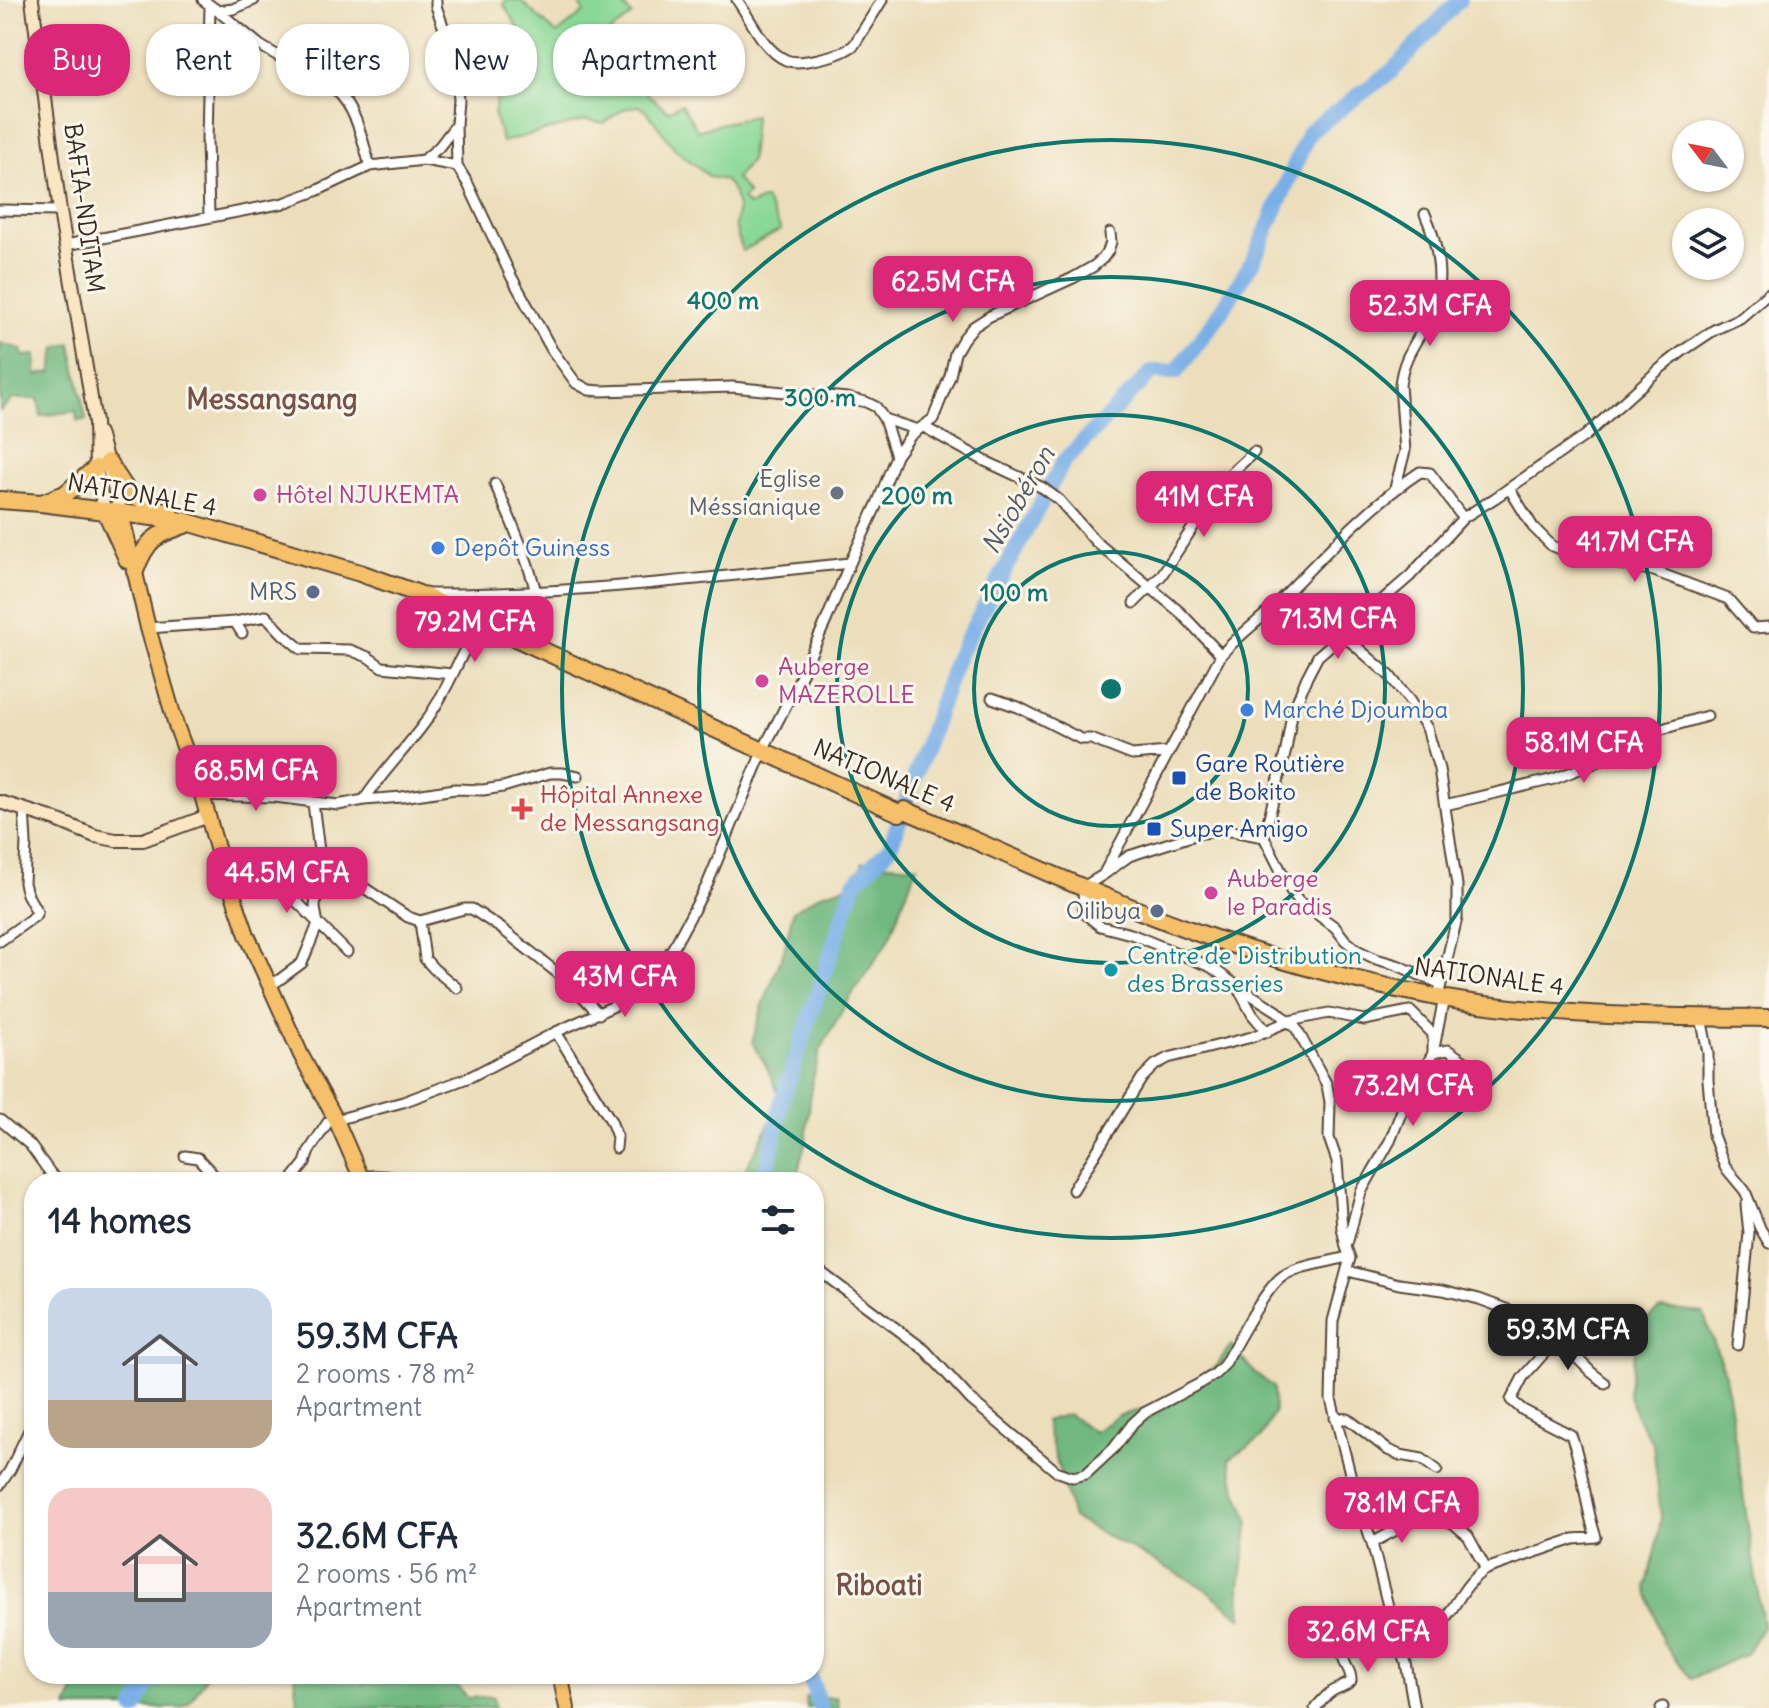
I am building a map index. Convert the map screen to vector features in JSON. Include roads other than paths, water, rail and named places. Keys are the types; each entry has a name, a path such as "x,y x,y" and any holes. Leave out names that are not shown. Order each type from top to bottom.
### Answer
{"highway":[{"path":"41,503 65,494 102,465 129,494 187,522"},
{"name":"NATIONALE 4","path":"0,500 187,522 360,573 419,594 902,811 1191,931 1258,952 1320,970 1547,1011 1769,1018"},
{"path":"136,575 147,544 187,522"}],"main road":[{"name":"BAFIA-NDITAM","path":"32,0 60,211 102,465"},
{"path":"102,465 104,510 136,575"},
{"path":"102,465 121,513 148,628 176,725 247,935 359,1172"},
{"path":"0,802 95,836 116,840 143,840 208,816"},
{"path":"562,1684 567,1708"}],"street":[{"path":"210,6 233,9 254,0"},
{"path":"436,0 456,75 457,166 511,276 552,350 576,383 589,390 601,391 723,386 866,402 876,407 884,419 896,456"},
{"path":"737,0 772,50 786,60 798,62 828,57 854,45 882,0"},
{"path":"210,6 261,46 346,99 353,111 370,166"},
{"path":"209,216 210,6"},
{"path":"424,160 456,125"},
{"path":"66,245 284,203 370,166 424,160 457,166"},
{"path":"0,210 60,211"},
{"path":"1395,488 1405,451 1401,375 1406,357 1429,319 1436,300 1437,250 1434,233 1425,214"},
{"path":"298,1172 328,1122 433,1092 470,1077 556,1032 625,1001 664,962 707,885 763,750 826,621 896,456 911,435 933,419 941,403 958,345 973,327 990,316 1094,266 1108,251 1110,233"},
{"path":"1441,993 1397,965 1357,950 1335,927 1299,901 1264,837 1292,718 1318,656 1410,576 1463,518 1585,436 1662,367 1714,330 1740,318 1769,293"},
{"path":"884,419 921,428 1043,488 1059,500 1095,541 1181,613 1221,655"},
{"path":"1134,603 1161,576 1224,480 1254,452"},
{"path":"1103,875 1221,655 1372,508 1420,472 1430,473 1463,518"},
{"path":"495,484 518,534 536,592"},
{"path":"1509,488 1533,527 1552,546 1575,555 1654,571 1728,599 1753,628 1769,627"},
{"path":"419,594 536,592 850,563"},
{"path":"148,628 235,622 266,616 301,649 350,650 382,667 452,674"},
{"path":"364,800 427,720 479,621"},
{"path":"235,622 242,633"},
{"path":"1343,635 1390,676 1427,728 1439,769 1457,885 1457,918 1441,993 1440,1027 1433,1053 1361,1192 1346,1247"},
{"path":"992,698 1018,707 1081,739 1091,739 1132,755 1168,752"},
{"path":"1445,805 1554,779 1617,754 1638,736 1707,716"},
{"path":"202,795 275,797 347,804 455,789 503,787 550,773 578,776"},
{"path":"270,985 302,963 318,924 315,908 319,851 313,803"},
{"path":"0,941 37,912 24,883 24,809"},
{"path":"1264,837 1232,831 1201,833 1129,856 1083,887 1084,913 1100,926 1131,934 1211,967 1277,1011 1289,1021 1306,1045 1327,1085 1329,1138 1339,1174 1342,1228 1350,1258 1333,1321 1330,1386 1353,1485 1406,1663 1414,1708"},
{"path":"319,851 360,885 408,917 420,921 472,909 570,983 599,1014"},
{"path":"258,859 266,876 291,896 347,952"},
{"path":"420,921 425,959 457,988"},
{"path":"1237,986 1252,1014 1267,1032"},
{"path":"1073,1190 1142,1078 1168,1058 1252,1037 1289,1021 1329,1013 1364,1020 1410,1011 1433,1034 1433,1053"},
{"path":"1701,1017 1708,1053 1713,1135 1725,1167 1745,1191 1769,1243"},
{"path":"556,1032 611,1121 617,1137 616,1148"},
{"path":"1433,1053 1448,1050 1464,1061"},
{"path":"0,1120 30,1145 50,1172"},
{"path":"185,1156 198,1158 211,1172"},
{"path":"1738,1345 1749,1233 1745,1191"},
{"path":"824,1274 925,1350 971,1400 1056,1471 1073,1477 1086,1474 1144,1413 1215,1374 1282,1276 1350,1258"},
{"path":"1348,1271 1399,1284 1443,1290 1514,1312 1554,1335 1605,1383"},
{"path":"1399,1645 1436,1627 1478,1573 1574,1539 1596,1537 1589,1517 1579,1454 1571,1435 1523,1410 1511,1400 1523,1377 1546,1351 1554,1335"},
{"path":"1335,1418 1348,1419 1388,1450 1422,1459 1437,1470"},
{"path":"0,1485 24,1441"},
{"path":"1372,1543 1416,1519 1453,1523 1468,1536 1486,1569"},
{"path":"1315,1708 1334,1690 1343,1688 1351,1681 1352,1673 1344,1656 1354,1641 1389,1610"}],"waterway":[{"name":"Nsiobéron","path":"766,1172 782,1100 854,884 890,847 957,657 1064,461 1152,372 1176,372 1219,315 1254,259 1309,132 1393,70 1459,0"},
{"name":"Nsiobéron","path":"135,1708 148,1684"},
{"path":"812,1684 820,1708"}],"place":[{"name":"Eglise Méssianique","path":"837,493"},
{"name":"Hôtel NJUKEMTA","path":"260,495"},
{"name":"Depôt Guiness","path":"438,548"},
{"name":"MRS","path":"313,592"},
{"name":"Auberge MAZEROLLE","path":"762,681"},
{"name":"Marché Djoumba","path":"1247,710"},
{"name":"Gare Routière de Bokito","path":"1179,778"},
{"name":"Hôpital Annexe de Messangsang","path":"522,809"},
{"name":"Super Amigo","path":"1154,829"},
{"name":"Auberge le Paradis","path":"1211,893"},
{"name":"Oilibya","path":"1157,911"},
{"name":"Centre de Distribution des Brasseries","path":"1111,970"}],"district":[{"name":"Messangsang","path":"272,399"},
{"name":"Riboati","path":"879,1585"}]}
